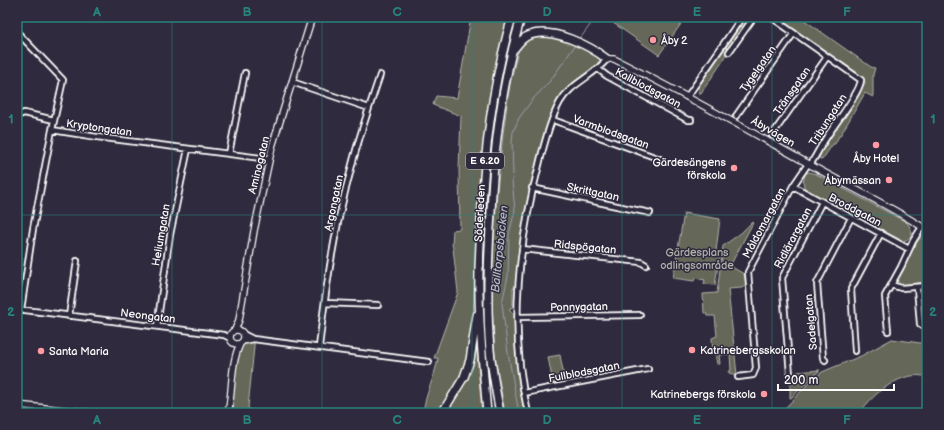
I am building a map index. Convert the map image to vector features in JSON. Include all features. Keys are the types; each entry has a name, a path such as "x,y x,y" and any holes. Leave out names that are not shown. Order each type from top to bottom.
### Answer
{"highway":[{"name":"Söderleden","path":"488,413 483,365 479,293 480,240 487,138 495,86 512,17"},
{"name":"Söderleden","path":"500,413 490,350 488,250 498,124 510,54 521,17"},
{"path":"510,54 525,37 532,34 542,33 578,43 596,51 607,59"},
{"path":"442,413 459,387 470,360 479,293"}],"street":[{"name":"Aminogatan","path":"232,336 240,320 254,231 269,159 312,17"},
{"path":"687,97 742,17"},
{"path":"729,52 754,17"},
{"path":"771,17 827,56"},
{"path":"17,32 63,80 52,130"},
{"name":"Tygelgatan","path":"736,116 794,33"},
{"name":"Tribungatan","path":"809,164 853,98 860,84 860,78 827,56"},
{"name":"Tränsgatan","path":"772,135 827,56"},
{"name":"Åbyvägen","path":"607,59 614,58 687,97 853,187 925,229"},
{"path":"528,413 520,363 518,292 522,249 532,188 541,154 553,120 565,94 598,69 607,59"},
{"name":"Kallblodsgatan","path":"598,69 606,76 688,120 691,120"},
{"path":"229,154 245,73"},
{"name":"Argongatan","path":"319,347 324,303 349,174 380,75"},
{"path":"292,82 369,108"},
{"path":"17,116 24,113 54,120"},
{"name":"Varmblodsgatan","path":"553,120 660,159 663,162"},
{"name":"Kryptongatan","path":"19,309 52,130 269,159"},
{"name":"Heliumgatan","path":"157,326 170,234 188,149"},
{"name":"Måldomargatan","path":"738,377 753,375 756,368 748,272 793,186 809,164"},
{"name":"Broddgatan","path":"793,186 909,249"},
{"name":"Skrittgatan","path":"532,188 650,213"},
{"name":"Ridlärargatan","path":"792,377 790,374 782,278 822,202"},
{"name":"Sadelgatan","path":"825,360 823,358 817,283 851,218"},
{"path":"888,331 884,299 909,249 925,229"},
{"path":"855,351 851,289 880,233"},
{"name":"Ridspögatan","path":"522,249 641,262 646,265"},
{"path":"69,316 77,261"},
{"path":"891,284 898,288 927,286"},
{"path":"917,287 920,324 927,330"},
{"path":"324,303 378,305"},
{"name":"Neongatan","path":"19,309 232,336"},
{"name":"Ponnygatan","path":"518,317 640,315"},
{"name":"Aminogatan","path":"240,320 243,333 241,342"},
{"path":"232,336 239,330 253,338 429,362"},
{"path":"232,336 241,342"},
{"path":"231,413 230,404 235,355 232,336"},
{"path":"235,355 241,342 253,338"},
{"name":"Fullblodsgatan","path":"524,393 648,369"},
{"path":"226,413 230,404"},
{"path":"17,405 91,413"}],"green space":[{"path":"471,17 509,17 493,77 485,133 478,194 473,319 469,353 464,371 439,413 423,413 438,358 434,358 458,292 452,244 453,230 460,229 459,169 461,116 433,105 436,96 457,98"},
{"name":"Åby 2","path":"612,17 670,17 681,24 659,55 609,20"},
{"path":"747,17 753,17 726,52 725,58 701,93 699,93 699,86"},
{"path":"782,17 800,17 871,67 875,68 873,75 873,97 865,93 835,144 833,144 822,160 819,158 821,152 860,93 865,82 858,73 784,24 786,20"},
{"path":"535,36 552,37 588,48 600,58 594,68 567,91 557,103 549,121 534,170 523,229 515,288 513,288 513,307 510,308 510,311 515,315 517,359 525,413 505,413 495,357 492,304 497,192 510,84 517,55 519,49 525,41"},
{"path":"809,172 816,174 906,222 912,233 908,239 903,241 806,190 803,184 806,173"},
{"name":"Gärdesplans odlingsområde","path":"684,213 720,219 716,251 720,252 715,285 704,284 705,280 695,278 694,281 673,278"},
{"path":"752,222 753,223 730,266 744,274 746,285 742,288 728,289 737,375 729,373 728,371 731,371 730,354 719,355 720,364 717,364 715,354 713,353 712,338 717,336 715,316 707,316 706,313 704,313 703,294 717,293 723,246 741,233"},
{"path":"925,235 927,237 927,282 901,285 897,281 897,277 919,239"},
{"path":"892,339 920,343 927,342 927,377 918,375 898,380 880,391 872,398 860,413 787,413 786,407 822,372 861,356"},
{"path":"250,342 254,343 254,347 248,408 254,411 266,411 272,413 234,413 233,397 238,352 242,345"},
{"path":"476,343 482,413 446,413 467,377"},
{"path":"560,355 565,382 553,384 548,357"},
{"path":"820,370 790,398 790,381 797,379 797,372"}],"waterway":[{"name":"Balltorpsbäcken","path":"579,40 596,17"},
{"name":"Balltorpsbäcken","path":"519,413 508,353 502,303 508,276 509,234 515,210 512,181 513,132 519,118 533,99 550,81 576,44"}],"place":[{"name":"Åby 2","path":"653,40"},
{"name":"Åby Hotel","path":"876,145"},
{"name":"Gärdesängens förskola","path":"734,168"},
{"name":"Åbymässan","path":"889,180"},
{"name":"Katrinebergsskolan","path":"692,350"},
{"name":"Santa Maria","path":"41,351"},
{"name":"Katrinebergs förskola","path":"764,394"}]}
